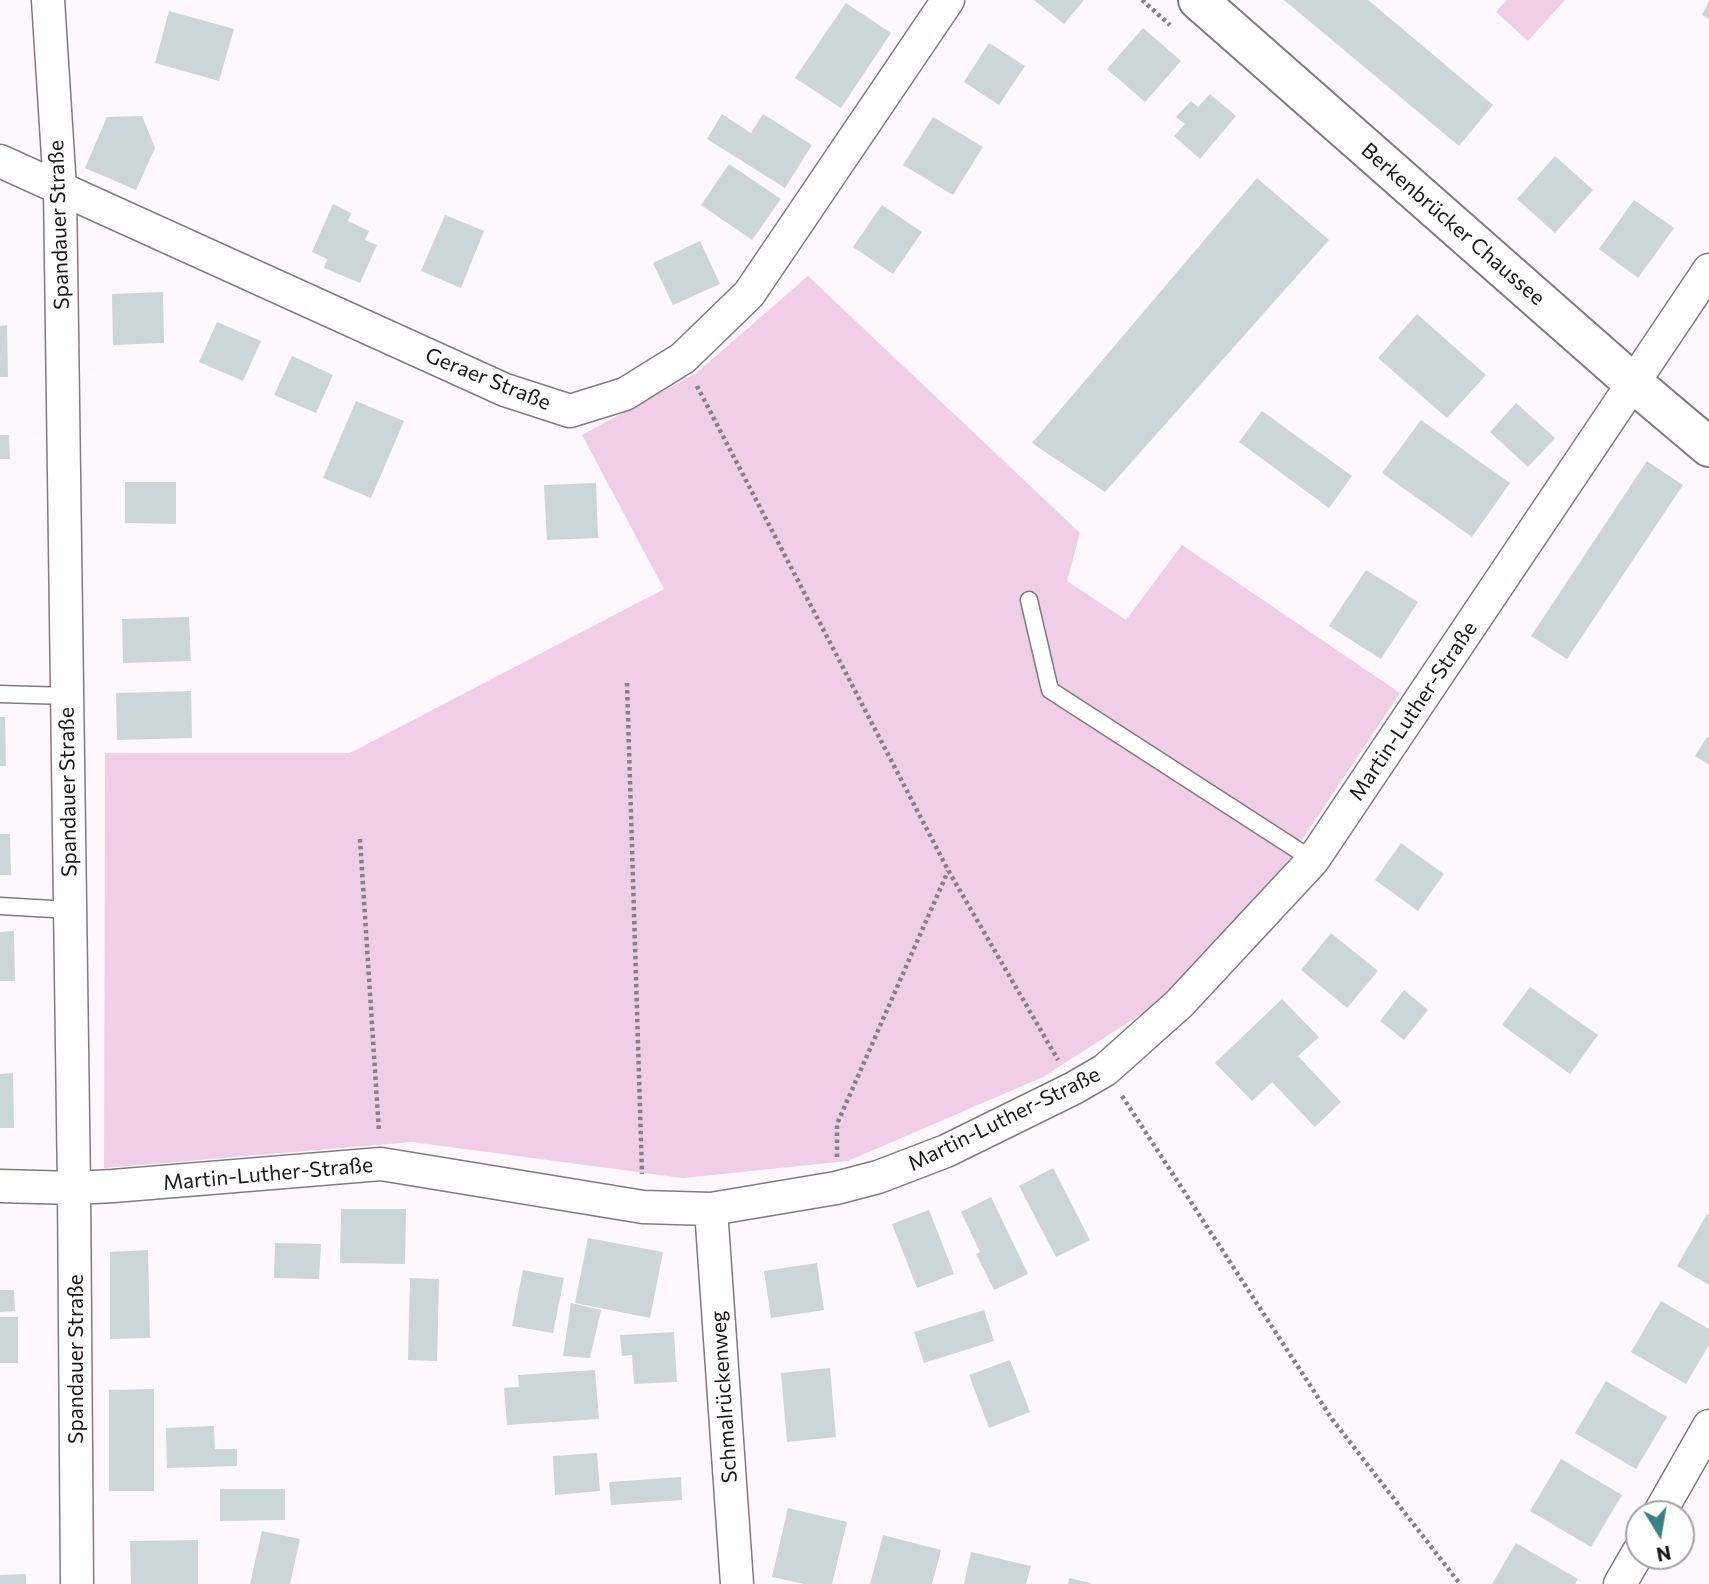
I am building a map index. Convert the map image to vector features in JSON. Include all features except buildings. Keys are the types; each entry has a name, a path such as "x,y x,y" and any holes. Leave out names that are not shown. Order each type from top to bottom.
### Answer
{"main road":[{"name":"Berkenbrücker Chaussee","path":"1198,0 1709,447"}],"street":[{"name":"Spandauer Straße","path":"48,0 60,188 77,1584"},
{"name":"Geraer Straße","path":"0,161 505,390 570,411 625,394 683,358 749,294 948,0"},
{"name":"Martin-Luther-Straße","path":"0,1186 74,1188 382,1164 643,1206 711,1209 836,1188 878,1177 946,1151 1074,1088 1105,1070 1179,1004 1313,860 1709,270"},
{"name":"Schmalrückenweg","path":"711,1209 737,1584"},
{"path":"1668,1500 1709,1426"}],"lane":[{"path":"1030,600 1050,690 1313,860"},
{"path":"0,694 67,696"},
{"path":"0,906 70,910"}],"path":[{"path":"683,358 948,870 1074,1088"},
{"path":"627,684 643,1206"},
{"path":"360,839 382,1164"},
{"path":"836,1188 837,1124 948,870"},
{"path":"1105,1070 1332,1419 1460,1584"}],"shaded area":[{"path":"1507,0 1565,0 1528,41 1496,12"},
{"path":"808,276 1080,533 1067,581 1126,620 1182,545 1400,693 1281,871 1171,995 1043,1077 848,1161 683,1178 412,1142 104,1168 105,753 350,753 664,589 582,435 695,374"}]}
